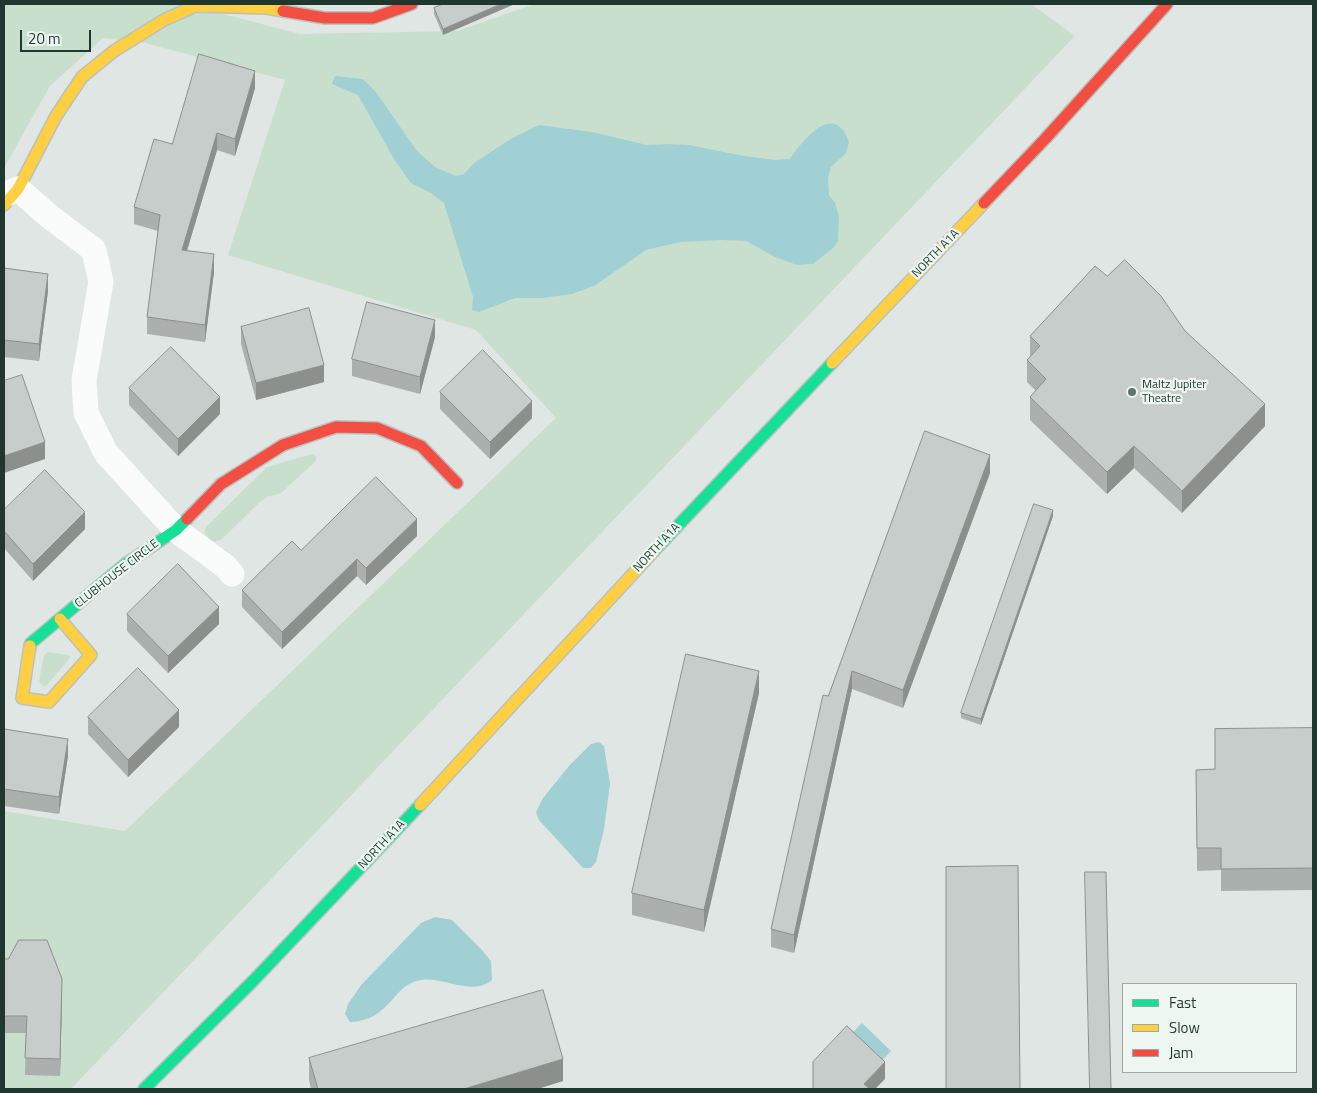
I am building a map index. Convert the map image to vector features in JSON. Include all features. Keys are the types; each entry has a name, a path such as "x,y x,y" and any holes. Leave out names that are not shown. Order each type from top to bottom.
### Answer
{"street":[{"path":"232,574 225,566 176,530 106,453 86,413 84,380 100,282 94,250 49,216 8,196 82,77 114,51 164,20 194,6 267,8 325,18 373,18 412,4"},
{"name":"NORTH A1A","path":"144,1089 254,980 406,820 674,529 1045,139 1167,4"},
{"name":"CLUBHOUSE CIRCLE","path":"60,619 91,655 49,702 22,698 30,643 124,565 176,530 221,484 283,445 336,427 377,428 421,446 457,484"}],"green space":[{"path":"4,4 185,4 300,34 457,31 535,4 1031,4 1075,36 71,1089 4,1089 4,811 125,831 556,418 476,330 228,255 285,80 145,43 103,38 50,86 4,168"},
{"path":"312,454 317,457 315,462 281,493 261,501 221,540 212,542 204,532 206,527 267,467"},
{"path":"48,652 71,657 46,686 43,686 39,681 44,655"}],"water":[{"path":"335,76 363,79 376,92 417,151 435,167 456,176 464,174 474,163 509,140 539,125 592,132 647,145 689,145 775,160 790,159 812,133 827,124 834,124 842,129 849,142 846,153 831,167 828,178 829,195 835,203 839,217 838,241 834,247 813,264 797,265 775,257 746,241 680,242 646,250 594,286 572,294 542,298 515,298 479,312 472,310 473,297 444,203 431,193 411,183 394,159 358,95 332,84"},
{"path":"599,742 604,746 610,784 604,829 596,862 591,868 583,868 539,820 536,812 543,798 569,766 591,744"},
{"path":"435,917 452,920 481,949 491,961 492,980 476,987 421,980 403,988 374,1016 350,1022 345,1014 348,1004 362,984 421,923"},
{"path":"862,1023 891,1051 878,1065 848,1037"}],"building":[{"path":"443,4 501,4 443,29 434,8"},
{"path":"199,54 255,71 235,139 217,133 182,250 214,254 205,325 147,317 160,215 134,207 154,139 172,144"},
{"name":"Maltz Jupiter Theatre","path":"1125,260 1161,296 1185,331 1265,404 1182,491 1134,446 1107,472 1030,397 1046,379 1027,360 1040,346 1030,336 1095,266 1107,276"},
{"path":"4,268 48,274 39,344 4,340"},
{"path":"367,302 435,320 420,377 352,359"},
{"path":"309,308 324,365 256,383 241,327"},
{"path":"171,347 220,397 178,439 129,388"},
{"path":"483,350 532,401 490,442 440,392"},
{"path":"22,375 45,442 4,456 4,381"},
{"path":"925,431 990,455 903,690 852,671 794,935 771,929 823,695 828,696"},
{"path":"45,470 85,512 33,564 4,531 4,510"},
{"path":"376,477 417,519 366,568 357,559 282,632 242,590 292,541 301,550"},
{"path":"1034,504 1053,510 981,719 961,713"},
{"path":"178,564 219,607 168,656 127,614"},
{"path":"686,654 759,671 704,910 632,893"},
{"path":"138,668 179,710 128,760 88,717"},
{"path":"1313,728 1313,868 1221,869 1221,848 1197,848 1196,770 1215,769 1215,729"},
{"path":"4,729 68,739 59,797 4,789"},
{"path":"1018,866 1020,1089 946,1089 946,867"},
{"path":"1085,872 1106,872 1111,1089 1090,1089"},
{"path":"19,940 47,940 62,979 60,1059 25,1058 27,1016 4,1016 4,959 8,959"},
{"path":"543,990 563,1059 464,1089 318,1089 309,1058"},
{"path":"847,1026 885,1062 864,1084 870,1089 813,1089 813,1062"}],"traffic: fast":[{"path":"653,552 832,363"},
{"path":"30,646 31,643 124,565 176,530 187,519"},
{"path":"144,1089 254,980 420,805"}],"traffic: slow":[{"path":"4,205 18,189 56,116 82,77 114,51 164,20 195,6 267,8 283,11"},
{"path":"832,363 984,203"},
{"path":"420,805 653,552"},
{"path":"30,646 22,698 49,702 91,655 60,619"}],"traffic: jam":[{"path":"283,11 325,18 373,18 412,4"},
{"path":"984,203 1045,139 1167,4"},
{"path":"187,519 221,484 283,445 336,427 377,428 421,446 457,483"}],"place":[{"name":"Maltz Jupiter Theatre","path":"1132,392"}]}
